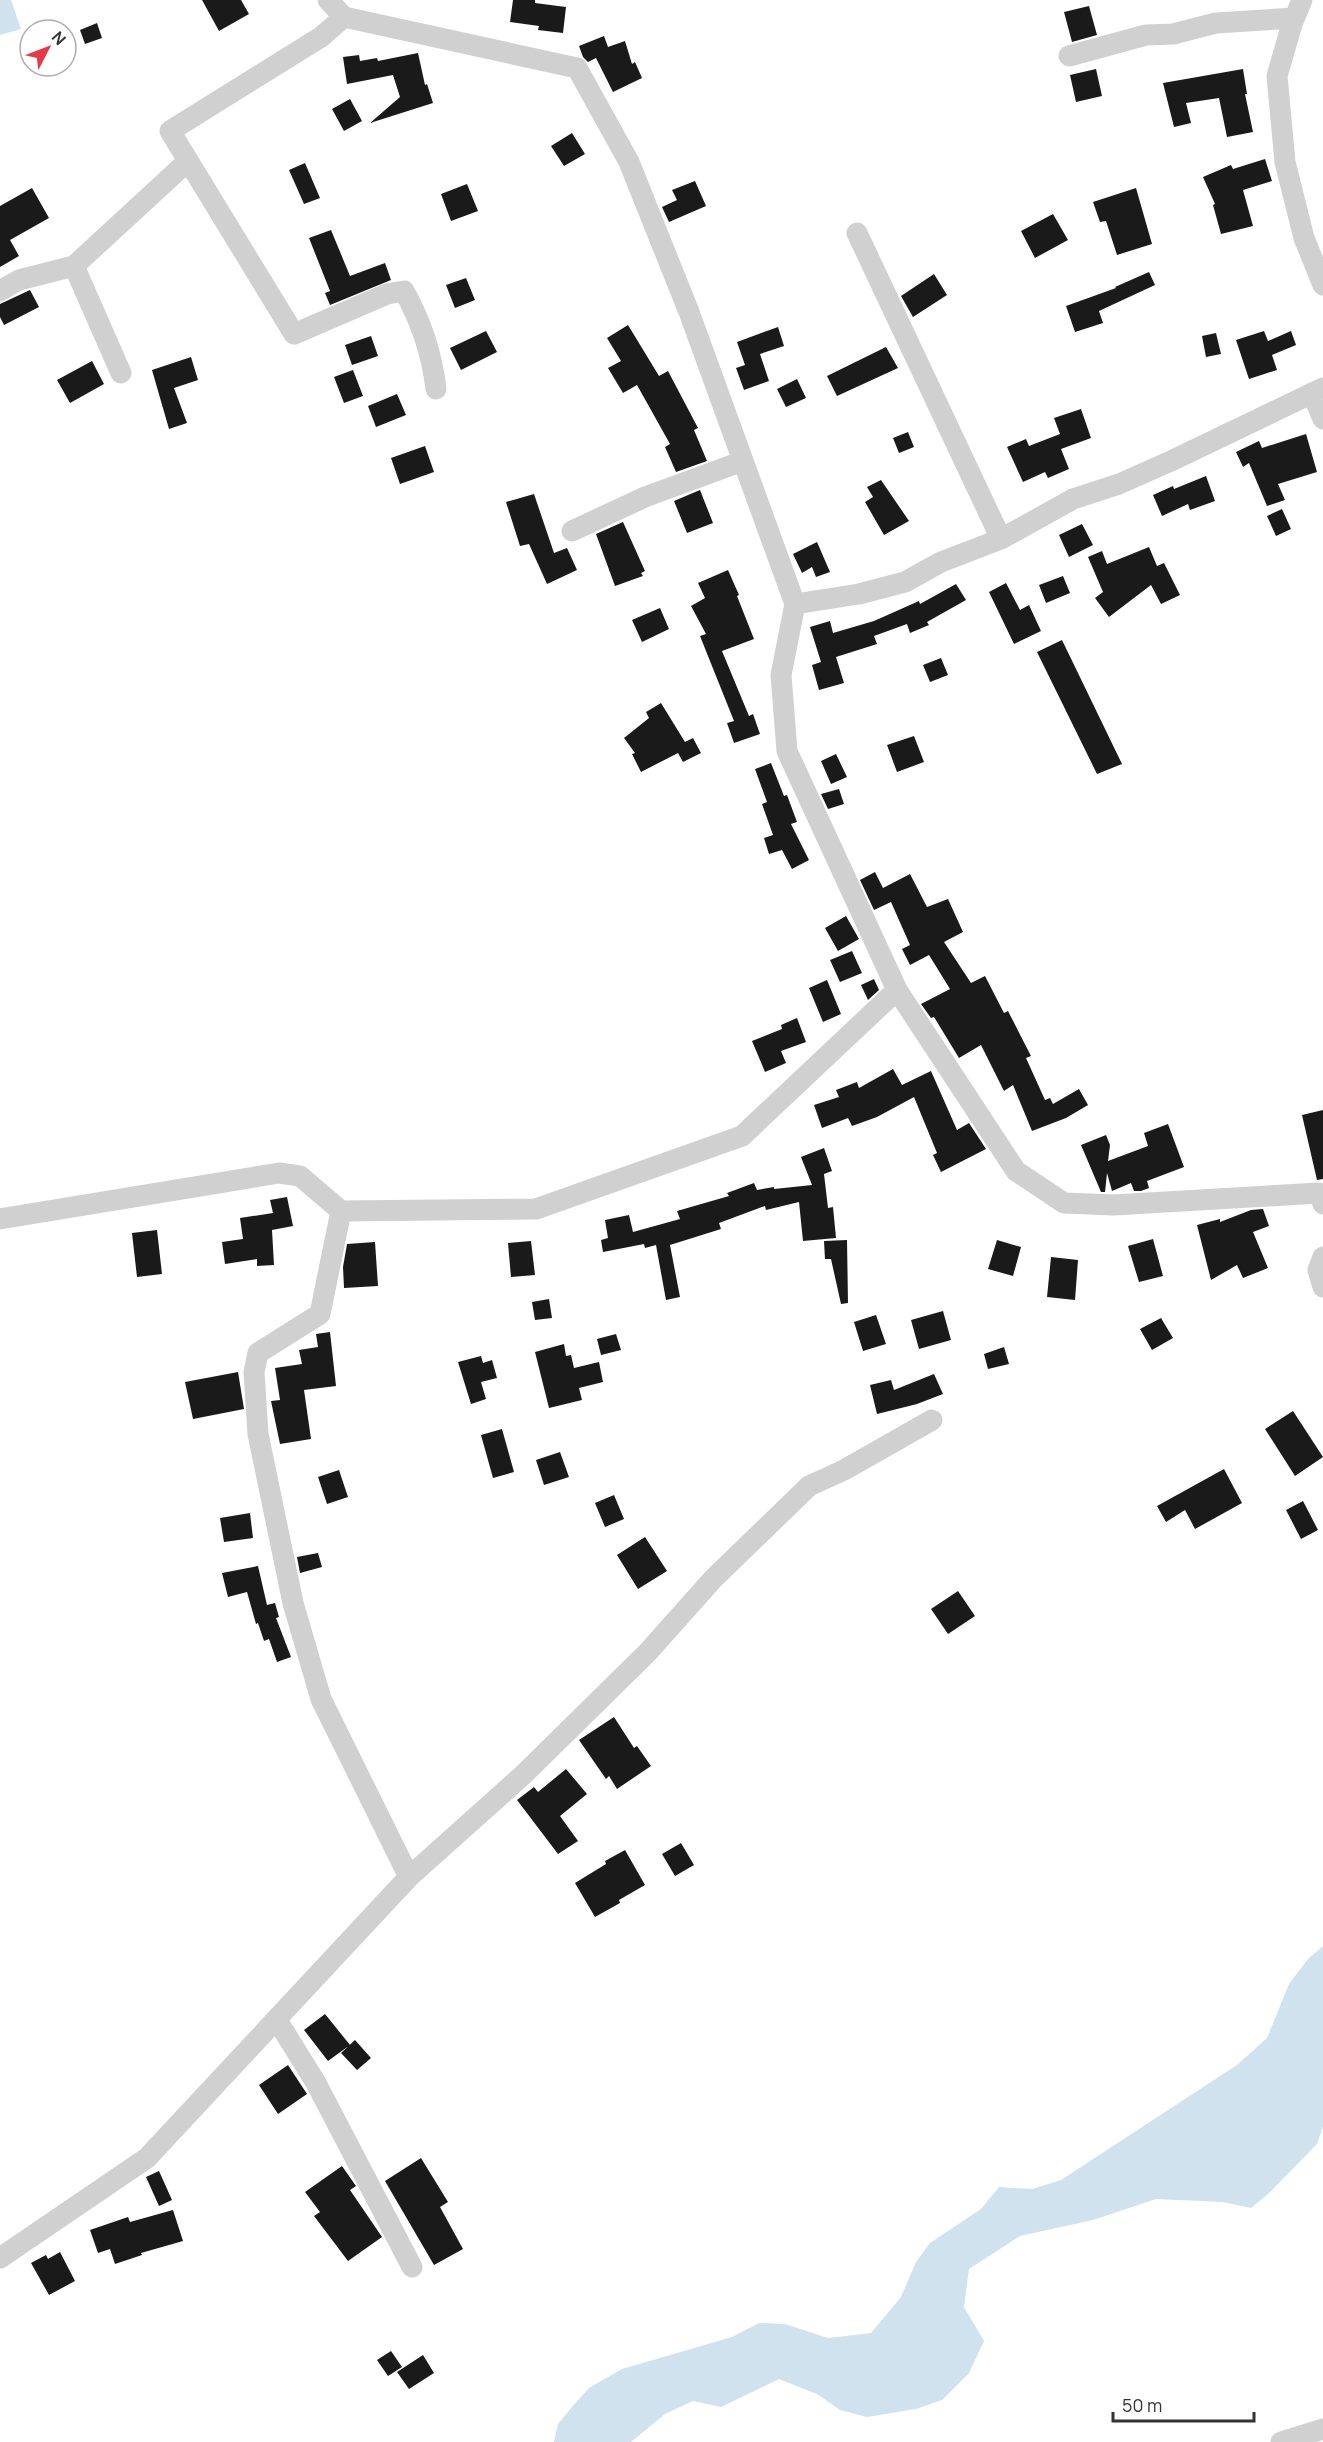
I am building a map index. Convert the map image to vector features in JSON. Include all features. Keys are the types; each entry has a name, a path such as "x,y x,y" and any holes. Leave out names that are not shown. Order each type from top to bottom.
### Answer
{"street":[{"path":"328,0 344,17 577,68 629,162 689,312 795,604 781,675 787,751 897,990 1016,1171 1064,1203 1114,1205 1322,1197"},
{"path":"1069,56 1146,35 1173,34 1216,23 1298,9 1277,76 1285,162 1304,238 1323,285"},
{"path":"344,17 321,37 170,131 294,334 387,294 404,291 417,314 434,373 436,389"},
{"path":"0,291 19,280 74,266 188,161"},
{"path":"857,233 1002,539"},
{"path":"74,266 121,373"},
{"path":"795,604 859,594 905,582 941,562 1002,539 1072,499 1119,484 1317,391 1323,419"},
{"path":"572,531 645,497 743,460"},
{"path":"0,1219 279,1173 300,1176 341,1211 536,1209 742,1136 897,990"},
{"path":"341,1211 320,1314 258,1353 254,1372 258,1434 293,1603 321,1699 409,1877"},
{"path":"1323,1257 1318,1270 1323,1287"},
{"path":"0,2258 147,2158 409,1877 523,1775 648,1652 713,1579 809,1486 844,1470 932,1420"},
{"path":"277,2020 316,2083 412,2267"},
{"path":"1281,2442 1323,2429"}],"water":[{"path":"0,0 11,0 18,20 18,30 0,35"},
{"path":"1323,1946 1323,2127 1317,2144 1251,2208 1223,2202 1156,2199 1093,2220 1020,2236 969,2269 964,2307 984,2341 969,2373 942,2400 916,2409 867,2417 840,2410 817,2394 779,2379 721,2407 693,2401 665,2414 631,2442 554,2442 558,2424 589,2388 622,2369 732,2337 759,2323 785,2324 828,2338 871,2333 901,2297 916,2262 930,2243 981,2209 999,2187 1032,2189 1061,2180 1237,2065 1267,2038 1289,1984 1308,1959"}],"building":[{"path":"202,0 241,0 249,14 219,31"},
{"path":"513,0 535,0 535,3 566,7 563,33 538,30 539,26 510,22"},
{"path":"1089,6 1097,35 1072,42 1064,12"},
{"path":"97,23 102,38 85,44 80,30"},
{"path":"604,36 608,47 625,41 632,64 635,62 642,78 613,92 596,58 588,62 583,57 579,46"},
{"path":"418,53 425,85 427,84 433,103 370,123 400,97 393,75 347,84 343,57 359,55 360,61 377,58 378,61"},
{"path":"1096,69 1102,96 1076,102 1070,75"},
{"path":"1243,69 1247,94 1245,94 1253,132 1227,137 1219,98 1186,103 1191,123 1174,127 1163,83"},
{"path":"350,99 362,121 344,131 332,109"},
{"path":"572,133 585,154 564,166 551,146"},
{"path":"1265,159 1272,181 1243,190 1253,226 1221,234 1213,205 1215,204 1203,177 1231,165 1233,169"},
{"path":"305,163 320,198 304,204 289,170"},
{"path":"695,181 706,206 669,222 662,207 677,200 672,190"},
{"path":"467,184 478,211 451,221 441,194"},
{"path":"32,188 49,218 10,240 19,256 0,267 0,206"},
{"path":"1136,188 1152,244 1117,255 1106,221 1100,222 1093,202"},
{"path":"1053,214 1068,240 1035,258 1021,231"},
{"path":"331,230 350,276 385,263 391,280 330,305 325,293 330,291 309,238"},
{"path":"1149,272 1155,285 1099,311 1103,323 1075,332 1066,306 1116,288"},
{"path":"934,274 947,295 913,317 901,296"},
{"path":"466,278 475,300 455,308 446,285"},
{"path":"30,290 39,307 4,325 0,317 0,304"},
{"path":"628,325 659,376 668,371 698,428 694,430 707,461 676,472 665,447 670,444 637,385 623,393 608,368 621,361 607,338"},
{"path":"778,327 784,346 760,354 769,381 744,390 736,368 745,365 737,342"},
{"path":"486,331 497,352 461,370 450,348"},
{"path":"1264,331 1268,341 1291,331 1296,345 1272,355 1277,370 1249,379 1236,340"},
{"path":"1216,333 1221,354 1206,357 1202,336"},
{"path":"371,336 378,356 352,365 345,345"},
{"path":"886,347 898,368 837,396 827,376"},
{"path":"191,357 198,380 174,388 187,423 169,429 152,370"},
{"path":"92,361 104,384 70,403 57,380"},
{"path":"353,370 363,396 344,403 334,377"},
{"path":"797,379 806,398 786,407 777,389"},
{"path":"397,394 406,415 376,427 368,406"},
{"path":"1081,409 1091,438 1061,449 1069,469 1048,478 1045,472 1023,482 1007,447 1026,439 1029,446 1060,434 1054,418"},
{"path":"908,432 914,447 899,453 893,438"},
{"path":"1306,434 1317,472 1278,484 1285,500 1267,506 1249,463 1243,467 1236,452 1259,441 1262,448"},
{"path":"425,446 434,472 400,484 391,458"},
{"path":"1206,476 1215,501 1190,510 1188,504 1162,516 1153,495"},
{"path":"881,480 909,521 884,535 865,502 873,497 867,487"},
{"path":"700,490 713,523 687,533 674,501"},
{"path":"534,494 554,553 567,548 577,570 547,584 529,544 520,546 506,502"},
{"path":"1282,509 1291,529 1276,536 1267,516"},
{"path":"623,522 645,571 641,573 643,576 615,586 596,534"},
{"path":"1082,524 1093,545 1069,557 1059,535"},
{"path":"817,542 830,572 816,577 812,567 802,573 793,554"},
{"path":"1149,547 1157,566 1164,563 1180,595 1161,604 1151,585 1109,617 1095,598 1103,592 1088,557 1102,551 1107,564"},
{"path":"728,570 754,639 722,651 749,716 753,714 760,734 734,743 727,723 734,721 700,636 706,634 691,606 705,598 698,583"},
{"path":"1063,576 1070,593 1046,603 1039,585"},
{"path":"1006,583 1020,610 1029,605 1041,631 1014,644 989,592"},
{"path":"956,584 966,600 927,622 929,625 910,633 907,624 874,636 877,644 836,657 844,683 819,690 812,665 821,662 810,627 830,621 833,633 874,621 919,601 920,604"},
{"path":"660,608 669,629 642,642 632,620"},
{"path":"1062,640 1122,764 1097,774 1037,652"},
{"path":"941,658 948,675 930,682 923,665"},
{"path":"661,703 685,742 693,738 701,753 683,762 678,753 641,772 632,754 635,753 624,738 649,718 646,712"},
{"path":"914,736 924,762 897,772 887,745"},
{"path":"836,754 847,777 831,784 821,761"},
{"path":"771,763 797,822 791,824 809,860 792,869 782,850 769,854 764,838 773,835 762,804 767,802 755,769"},
{"path":"839,789 844,804 828,809 821,794"},
{"path":"875,872 883,888 910,874 927,907 948,899 963,932 944,942 971,983 985,976 1004,1013 1008,1011 1031,1056 1026,1058 1045,1100 1050,1098 1053,1104 1079,1089 1088,1105 1066,1118 1032,1131 1013,1085 1004,1091 981,1045 959,1058 934,1017 931,1018 921,1004 950,989 929,955 910,965 902,949 910,945 891,902 874,910 860,880"},
{"path":"846,916 859,939 838,951 825,928"},
{"path":"852,951 862,973 840,982 830,960"},
{"path":"874,979 879,990 868,1000 861,985"},
{"path":"827,980 841,1014 823,1022 809,988"},
{"path":"797,1018 806,1042 781,1051 786,1063 765,1072 752,1041 782,1029 781,1025"},
{"path":"893,1069 902,1085 931,1071 957,1130 969,1123 986,1149 941,1172 933,1155 937,1153 914,1097 877,1117 852,1126 848,1118 822,1128 814,1105 839,1097 836,1090 857,1082 859,1088"},
{"path":"1323,1110 1323,1179 1317,1180 1302,1115"},
{"path":"1168,1124 1184,1167 1147,1181 1149,1188 1141,1191 1134,1191 1131,1183 1112,1191 1107,1173 1105,1192 1101,1192 1081,1145 1106,1135 1110,1145 1108,1161 1148,1146 1144,1133"},
{"path":"824,1148 832,1171 824,1174 828,1208 833,1207 836,1238 803,1241 799,1202 766,1210 765,1206 719,1223 721,1229 670,1245 680,1297 666,1300 656,1245 645,1248 644,1244 603,1252 601,1240 608,1238 605,1220 629,1215 633,1232 680,1219 677,1211 729,1196 727,1193 754,1183 757,1190 812,1185 801,1157"},
{"path":"287,1197 293,1226 272,1230 274,1265 257,1266 257,1259 225,1264 222,1242 243,1239 240,1218 273,1213 270,1200"},
{"path":"1263,1209 1269,1226 1253,1232 1268,1268 1243,1278 1237,1265 1211,1280 1197,1225 1220,1219 1220,1222 1251,1210"},
{"path":"157,1230 162,1274 137,1277 132,1233"},
{"path":"1153,1239 1163,1276 1139,1282 1128,1246"},
{"path":"847,1240 848,1303 841,1304 831,1259 825,1259 824,1241"},
{"path":"997,1240 1021,1247 1013,1276 988,1269"},
{"path":"531,1241 535,1275 511,1277 508,1243"},
{"path":"375,1242 378,1286 344,1288 343,1267 347,1244"},
{"path":"1051,1257 1078,1260 1075,1300 1047,1297"},
{"path":"549,1299 552,1318 535,1320 532,1302"},
{"path":"943,1311 951,1340 919,1349 911,1320"},
{"path":"876,1315 886,1344 863,1351 854,1322"},
{"path":"1161,1318 1173,1338 1152,1350 1140,1329"},
{"path":"330,1332 336,1386 304,1390 311,1439 280,1444 271,1401 280,1400 275,1368 302,1364 299,1350 318,1347 316,1334"},
{"path":"616,1334 621,1350 601,1355 597,1339"},
{"path":"564,1344 566,1356 571,1355 574,1368 599,1362 603,1382 579,1388 582,1400 549,1408 535,1352"},
{"path":"1004,1347 1009,1364 988,1369 984,1354"},
{"path":"481,1356 483,1363 492,1360 497,1378 481,1382 486,1399 471,1404 458,1362"},
{"path":"238,1372 244,1409 193,1419 185,1382"},
{"path":"934,1374 943,1394 917,1404 877,1414 870,1385 891,1380 894,1390"},
{"path":"1293,1411 1323,1457 1295,1476 1265,1429"},
{"path":"502,1429 514,1472 493,1478 481,1435"},
{"path":"560,1452 569,1477 544,1485 536,1460"},
{"path":"1224,1469 1242,1503 1195,1529 1185,1510 1166,1522 1157,1506"},
{"path":"339,1470 348,1497 327,1504 318,1477"},
{"path":"614,1495 624,1519 605,1527 595,1503"},
{"path":"1303,1501 1318,1530 1301,1539 1286,1510"},
{"path":"250,1513 253,1538 224,1542 220,1518"},
{"path":"645,1537 667,1571 638,1589 617,1555"},
{"path":"318,1553 322,1567 300,1573 297,1557"},
{"path":"258,1566 267,1605 275,1603 279,1617 276,1618 291,1657 277,1662 269,1639 264,1641 258,1623 256,1624 247,1592 228,1597 222,1573"},
{"path":"958,1591 975,1616 948,1634 931,1609"},
{"path":"614,1717 634,1748 637,1746 651,1766 617,1789 609,1776 606,1779 579,1740"},
{"path":"566,1769 587,1794 560,1816 578,1841 558,1854 517,1800 534,1787 538,1792"},
{"path":"681,1843 694,1865 675,1876 662,1854"},
{"path":"625,1850 645,1885 595,1917 575,1883 606,1864 605,1861"},
{"path":"325,2014 350,2045 328,2061 304,2030"},
{"path":"355,2040 371,2058 357,2070 341,2053"},
{"path":"288,2065 307,2094 278,2114 259,2085"},
{"path":"421,2158 448,2202 440,2207 463,2249 434,2265 385,2181"},
{"path":"342,2166 356,2186 350,2190 382,2237 348,2261 314,2216 320,2212 305,2192"},
{"path":"159,2171 172,2200 159,2206 146,2177"},
{"path":"173,2210 183,2241 141,2253 142,2255 115,2264 110,2249 98,2253 90,2230 128,2217 130,2222"},
{"path":"60,2252 75,2281 49,2295 31,2263 46,2255 48,2259"},
{"path":"391,2351 402,2367 388,2376 377,2360"},
{"path":"423,2355 434,2373 409,2389 397,2372"}]}
